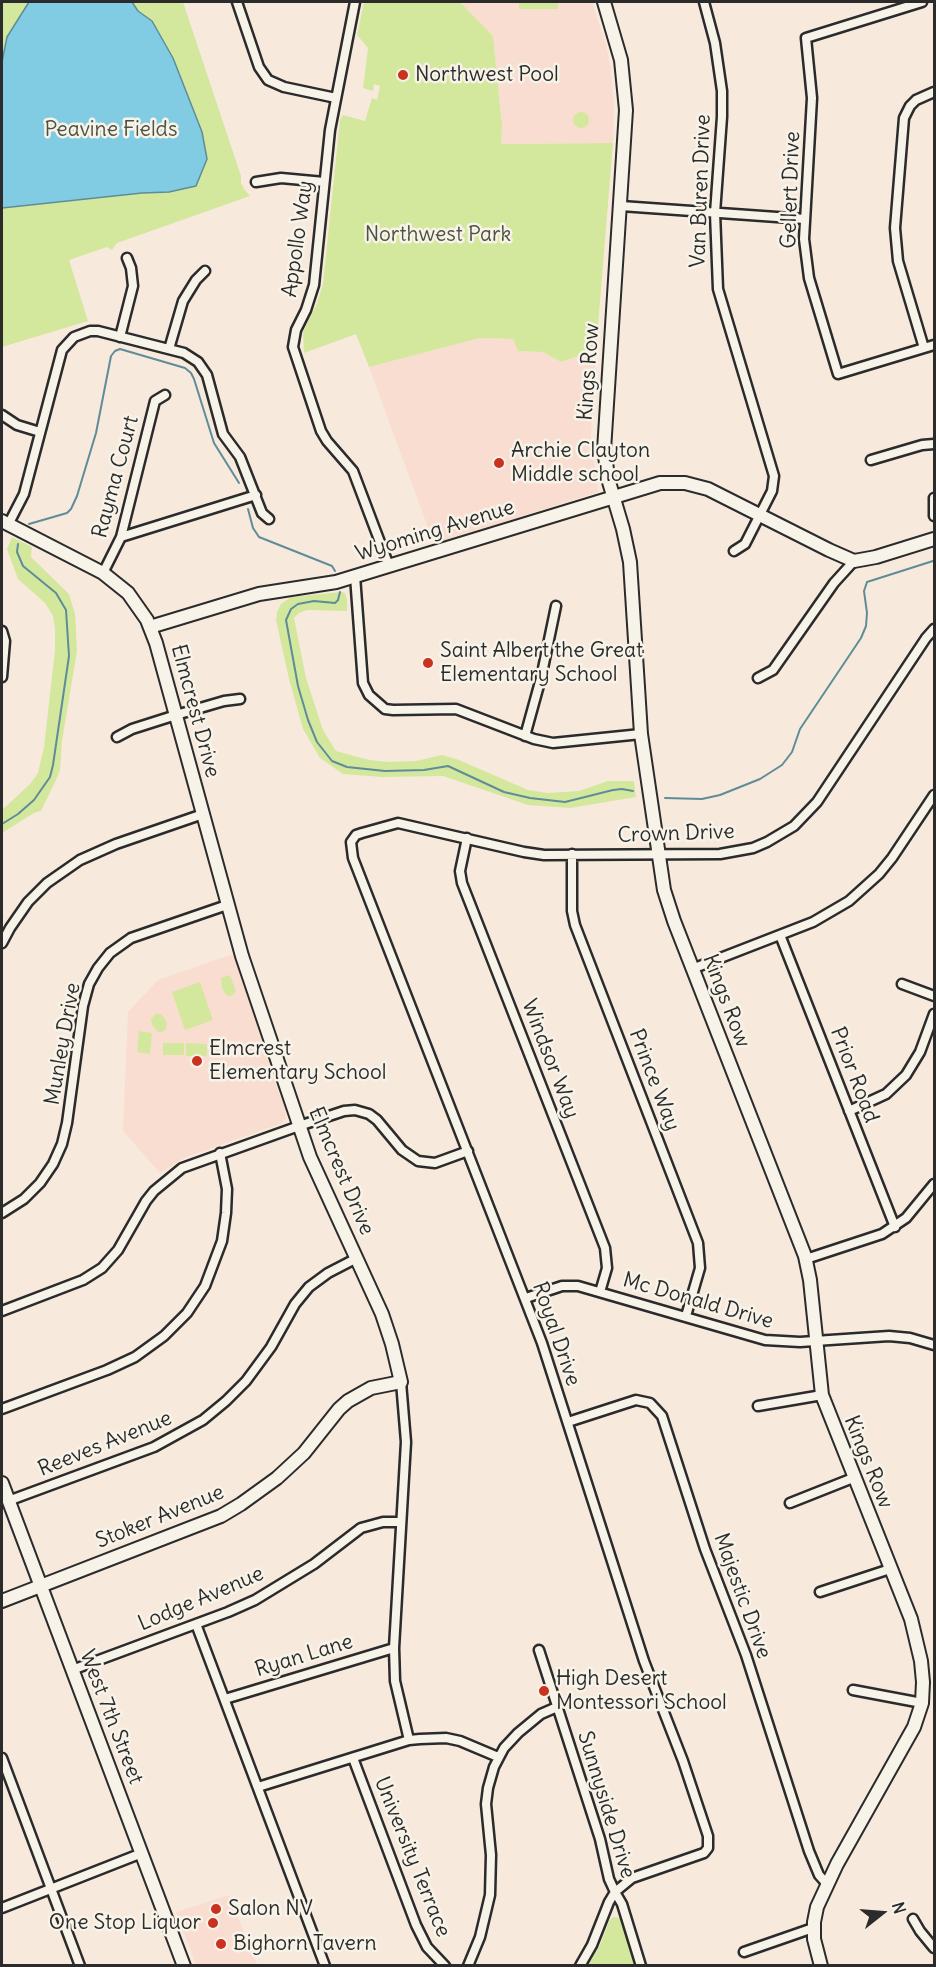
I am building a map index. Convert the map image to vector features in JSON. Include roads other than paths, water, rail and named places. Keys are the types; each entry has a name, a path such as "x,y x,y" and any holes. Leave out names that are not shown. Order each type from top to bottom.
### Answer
{"main road":[{"name":"Kings Row","path":"604,2 618,46 626,87 626,110 603,439 606,469 630,562 641,734 667,902 806,1259 812,1293 822,1395 853,1478 911,1619 919,1649 923,1682 922,1702 909,1737 827,1884 817,1907 813,1928 821,1965"},
{"name":"Wyoming Avenue","path":"150,627 259,594 325,584 355,576 660,483 685,483 708,489 854,561"},
{"path":"5,523 103,573 135,601 150,627"},
{"path":"854,561 876,557 934,539"},
{"name":"Elmcrest Drive","path":"150,627 227,905 299,1126 316,1172 382,1314 392,1344 400,1382"},
{"name":"Stoker Avenue","path":"2,1602 204,1524 241,1504 277,1479 292,1465 348,1401 371,1388 400,1382"},
{"name":"West 7th Street","path":"2,1483 184,1965"}],"street":[{"path":"237,2 259,68 268,80 284,87 336,98"},
{"name":"Appollo Way","path":"355,2 330,130 314,285 306,310 296,330 293,347 321,431 353,471 389,566"},
{"name":"Van Buren Drive","path":"704,2 716,43 722,92 715,213 718,289 774,476 772,491 745,544 734,551"},
{"name":"Gellert Drive","path":"922,2 806,38 812,98 805,249 809,278 838,374 924,348"},
{"path":"934,92 916,100 904,118 895,228 898,261 924,348 934,345"},
{"path":"256,182 282,178 324,182"},
{"path":"621,206 805,219"},
{"path":"120,337 133,286 131,268 127,258"},
{"path":"169,349 183,301 196,280 206,271"},
{"path":"5,523 24,494 59,357 68,342 81,333 90,331 191,356 203,367 223,434 240,458 262,513 269,519"},
{"name":"Rayma Court","path":"103,573 121,537 155,401 165,394"},
{"path":"2,415 17,425 40,432"},
{"path":"871,460 922,445 934,444"},
{"path":"121,537 256,495"},
{"path":"934,498 934,516"},
{"path":"758,678 773,670 834,583 854,561"},
{"path":"355,576 363,683 373,700 385,708 393,710 456,709 525,736 553,743 641,734"},
{"path":"525,736 542,678 556,606"},
{"name":"Crown Drive","path":"353,839 373,828 398,823 535,854 720,854 737,852 767,842 794,826 817,802 934,629"},
{"path":"2,631 5,641 2,677"},
{"path":"117,737 132,729 176,715 224,701 240,699"},
{"path":"692,969 832,912 865,888 892,858 934,795"},
{"path":"2,943 28,903 48,882 80,860 116,844 203,814"},
{"name":"Windsor Way","path":"467,838 461,864 462,883 605,1248 607,1268 600,1292"},
{"name":"Royal Drive","path":"353,839 351,849 353,858 546,1352 644,1661 692,1785 708,1836 708,1848 704,1852 693,1858 632,1878 615,1892"},
{"name":"Prince Way","path":"572,855 572,911 575,925 698,1243 700,1268 686,1316"},
{"name":"Munley Drive","path":"2,1213 24,1199 40,1183 54,1164 62,1144 86,994 98,968 110,953 131,938 227,905"},
{"name":"Prior Road","path":"780,935 895,1227"},
{"path":"902,984 934,996"},
{"path":"849,1111 886,1094 906,1075 920,1052 934,1014"},
{"path":"2,1311 93,1275 112,1258 146,1201 162,1182 192,1163 220,1153 344,1111 356,1110 369,1114 377,1120 402,1150 418,1161 435,1163 468,1151"},
{"path":"2,1409 107,1370 135,1357 164,1336 187,1312 205,1286 222,1241 227,1189 220,1153"},
{"path":"806,1259 868,1241 895,1227 915,1208 934,1184"},
{"name":"Reeves Avenue","path":"8,1502 154,1447 203,1419 226,1401 252,1374 271,1347 295,1304 309,1287 328,1273 357,1258"},
{"name":"Mc Donald Drive","path":"526,1298 562,1286 578,1286 765,1340 786,1343 889,1335 934,1345"},
{"name":"Elmcrest Drive","path":"400,1382 406,1442 394,1648 398,1698 409,1740"},
{"path":"758,1406 822,1395"},
{"name":"Majestic Drive","path":"567,1422 636,1400 650,1403 662,1416 705,1549 746,1655 809,1851 819,1875 827,1884"},
{"path":"790,1503 853,1478"},
{"name":"Lodge Avenue","path":"72,1670 241,1606 272,1591 314,1564 361,1528 383,1522 401,1522"},
{"path":"820,1592 890,1569"},
{"path":"196,1624 325,1965"},
{"name":"Ryan Lane","path":"225,1700 394,1648"},
{"name":"Sunnyside Drive","path":"539,1650 600,1839 609,1879 615,1892 592,1945 580,1965"},
{"path":"854,1690 922,1702"},
{"path":"468,1965 482,1931 490,1895 491,1855 487,1798 490,1779 498,1757 518,1732 541,1714 557,1707"},
{"name":"University Terrace","path":"258,1787 409,1740 446,1738 474,1746 498,1757"},
{"path":"2,1758 80,1965"},
{"name":"University Terrace","path":"352,1758 416,1925 427,1947 445,1965"},
{"path":"2,1908 142,1853"},
{"path":"615,1892 622,1904 641,1965"},
{"path":"913,1919 934,1948"},
{"path":"744,1952 813,1928"}],"water":[{"name":"Peavine Fields","path":"29,2 132,2 138,11 152,21 173,58 202,132 207,159 196,186 169,192 2,208 2,62 7,37"}],"waterway":[{"path":"29,524 67,513 71,509 96,433 111,356 120,349 185,368 191,373 214,443 239,483"},
{"path":"248,509 253,528 259,537 332,566 335,571"},
{"path":"2,824 34,800 50,777 69,656 66,610 56,593 23,566 17,552 18,544"},
{"path":"665,798 702,799 720,795 760,779 782,765 792,752 800,729 861,638 866,626 864,591 867,582 933,561"},
{"path":"340,592 335,603 314,601 298,604 291,609 286,620 298,686 308,720 317,742 332,761 347,767 385,771 424,770 448,766 504,792 565,802 613,790 633,791"}],"place":[{"name":"Northwest Pool","path":"403,75"},
{"name":"Archie Clayton Middle school","path":"499,463"},
{"name":"Saint Albert the Great Elementary School","path":"428,663"},
{"name":"Elmcrest Elementary School","path":"197,1061"},
{"name":"High Desert Montessori School","path":"544,1691"},
{"name":"Salon NV","path":"216,1909"},
{"name":"One Stop Liquor","path":"213,1923"},
{"name":"Bighorn Tavern","path":"221,1944"}],"park label":[{"name":"Northwest Park","path":"438,235"}]}
